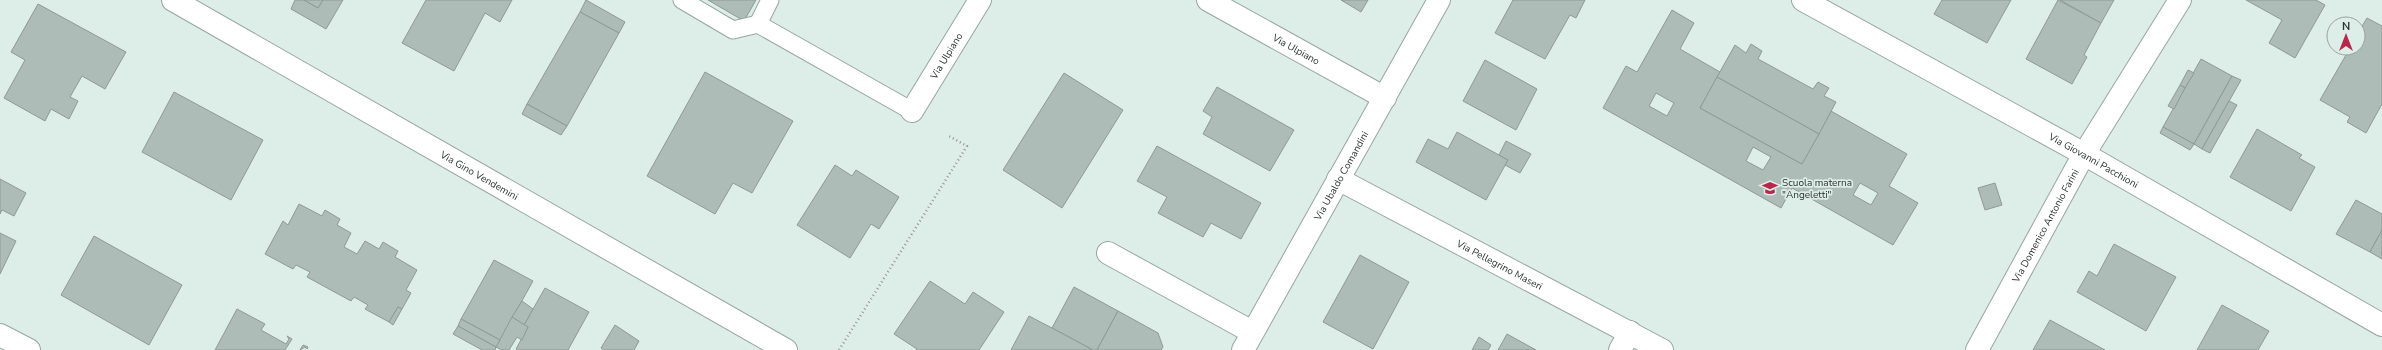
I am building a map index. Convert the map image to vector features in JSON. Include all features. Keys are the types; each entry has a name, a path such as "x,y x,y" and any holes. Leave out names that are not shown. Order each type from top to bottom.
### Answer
{"street":[{"name":"Via Gino Vendemini","path":"173,0 786,350"},
{"name":"Via Ulpiano","path":"912,112 980,0"},
{"name":"Via Ulpiano","path":"1208,0 1384,98"},
{"name":"Via Ubaldo Comandini","path":"1248,341 1439,0"},
{"name":"Via Giovanni Pacchioni","path":"1803,0 2084,154 2382,325"},
{"name":"Via Domenico Antonio Farini","path":"1977,350 2084,154 2180,0"},
{"name":"Via Pellegrino Maseri","path":"1338,179 1625,341 1662,350"},
{"path":"1108,253 1248,341"},
{"path":"0,335 30,350"}],"lane":[{"path":"682,0 733,30 758,24 912,112"},
{"path":"758,24 770,0"}],"path":[{"path":"839,350 967,146 947,135"}],"building":[{"path":"295,0 304,0 318,8 323,0 343,0 326,29 291,9"},
{"path":"304,0 323,0 318,8"},
{"path":"426,0 512,0 500,22 485,13 454,71 402,43"},
{"path":"586,0 625,22 619,33 580,12"},
{"path":"708,0 756,0 744,21"},
{"path":"1341,0 1368,0 1361,12"},
{"path":"1513,0 1585,0 1576,18 1570,15 1545,59 1495,33"},
{"path":"1942,0 2011,0 1987,43 1934,14"},
{"path":"2058,0 2101,23 2084,55 2087,57 2072,84 2026,59"},
{"path":"2060,0 2114,0 2101,23"},
{"path":"2246,0 2316,0 2325,5 2295,58 2269,43 2282,20"},
{"path":"38,4 126,52 105,89 82,76 70,97 78,101 69,119 51,109 45,121 4,98 25,60 11,52"},
{"path":"1672,10 1694,23 1680,49 1720,72 1700,108 1802,164 1831,111 1907,154 1889,186 1918,203 1893,245 1792,188 1781,208 1603,108 1626,66 1637,72","holes":["1656,93 1674,103 1667,116 1649,106","1753,147 1771,157 1763,170 1746,161","1860,183 1878,193 1871,205 1853,195"]},
{"path":"580,12 619,33 567,126 527,104"},
{"path":"2367,18 2382,26 2382,104 2366,133 2347,122 2350,117 2320,100 2345,56 2366,56"},
{"path":"1751,44 1762,51 1758,59 1813,89 1818,82 1829,88 1824,96 1836,102 1819,134 1717,77 1735,45 1746,53"},
{"path":"2201,59 2232,76 2194,144 2163,127"},
{"path":"1485,60 1537,89 1516,130 1463,101"},
{"path":"2188,70 2194,73 2185,88 2180,85"},
{"path":"705,72 793,121 752,193 733,183 715,214 647,176"},
{"path":"1064,73 1123,110 1062,208 1003,170"},
{"path":"2232,76 2241,80 2202,149 2194,144"},
{"path":"1717,77 1819,134 1802,164 1700,108"},
{"path":"2180,85 2185,88 2174,109 2168,106"},
{"path":"1217,87 1294,130 1270,171 1203,134 1212,117 1203,111"},
{"path":"174,92 263,140 231,200 142,152"},
{"path":"2229,101 2237,105 2210,153 2202,149"},
{"path":"527,104 567,126 561,135 522,114"},
{"path":"2163,127 2194,144 2190,150 2160,133"},
{"path":"2257,129 2302,155 2299,158 2315,167 2291,211 2230,177"},
{"path":"1457,132 1508,160 1486,200 1416,162 1428,139 1448,149"},
{"path":"1506,141 1531,154 1520,173 1505,165 1508,160 1499,155"},
{"path":"1157,146 1261,203 1241,239 1211,223 1203,237 1158,213 1167,197 1137,181"},
{"path":"835,165 852,176 856,170 899,197 879,229 871,224 850,258 797,225"},
{"path":"0,179 26,193 14,216 2,210 0,214"},
{"path":"1995,183 2002,205 1985,210 1978,188"},
{"path":"2356,200 2382,214 2382,230 2370,252 2336,234"},
{"path":"299,204 322,216 325,210 340,219 337,225 351,233 344,247 357,254 365,241 379,249 383,242 398,251 395,257 417,270 406,290 411,293 402,309 398,307 389,322 365,309 368,305 354,297 351,301 307,277 310,272 296,265 293,269 265,254 283,221 288,225"},
{"path":"2382,230 2382,259 2370,252"},
{"path":"0,233 16,241 0,274"},
{"path":"94,236 182,285 149,345 61,295"},
{"path":"2114,244 2176,277 2146,331 2077,292 2089,271 2097,276"},
{"path":"1360,255 1409,282 1373,349 1323,322"},
{"path":"494,260 533,281 500,340 461,319"},
{"path":"930,281 965,304 973,292 1004,312 979,350 916,350 917,349 894,334"},
{"path":"1074,287 1118,311 1097,350 1093,350 1052,328"},
{"path":"545,288 589,312 568,350 518,350 516,349 528,327 524,325"},
{"path":"522,301 533,309 524,325 512,317"},
{"path":"2222,305 2269,331 2258,350 2197,350"},
{"path":"398,307 402,309 393,325 389,322"},
{"path":"237,309 265,324 261,330 286,344 289,339 287,336 292,339 285,350 215,350"},
{"path":"1118,311 1158,333 1163,347 1161,350 1097,350"},
{"path":"1029,316 1052,328 1093,350 1011,350"},
{"path":"512,317 528,327 522,340 517,337 509,350 502,350 496,347"},
{"path":"461,319 500,340 496,347 458,326"},
{"path":"2050,320 2105,350 2033,350"},
{"path":"615,325 639,341 634,350 604,350 601,348"},
{"path":"458,326 496,347 495,350 482,350 453,334"},
{"path":"1507,334 1536,350 1498,350"},
{"path":"1479,337 1491,345 1488,350 1472,350"},
{"path":"303,345 308,347 307,349 305,347 300,350"}],"place":[{"name":"Scuola materna \"Angeletti\"","path":"1770,188"}]}
